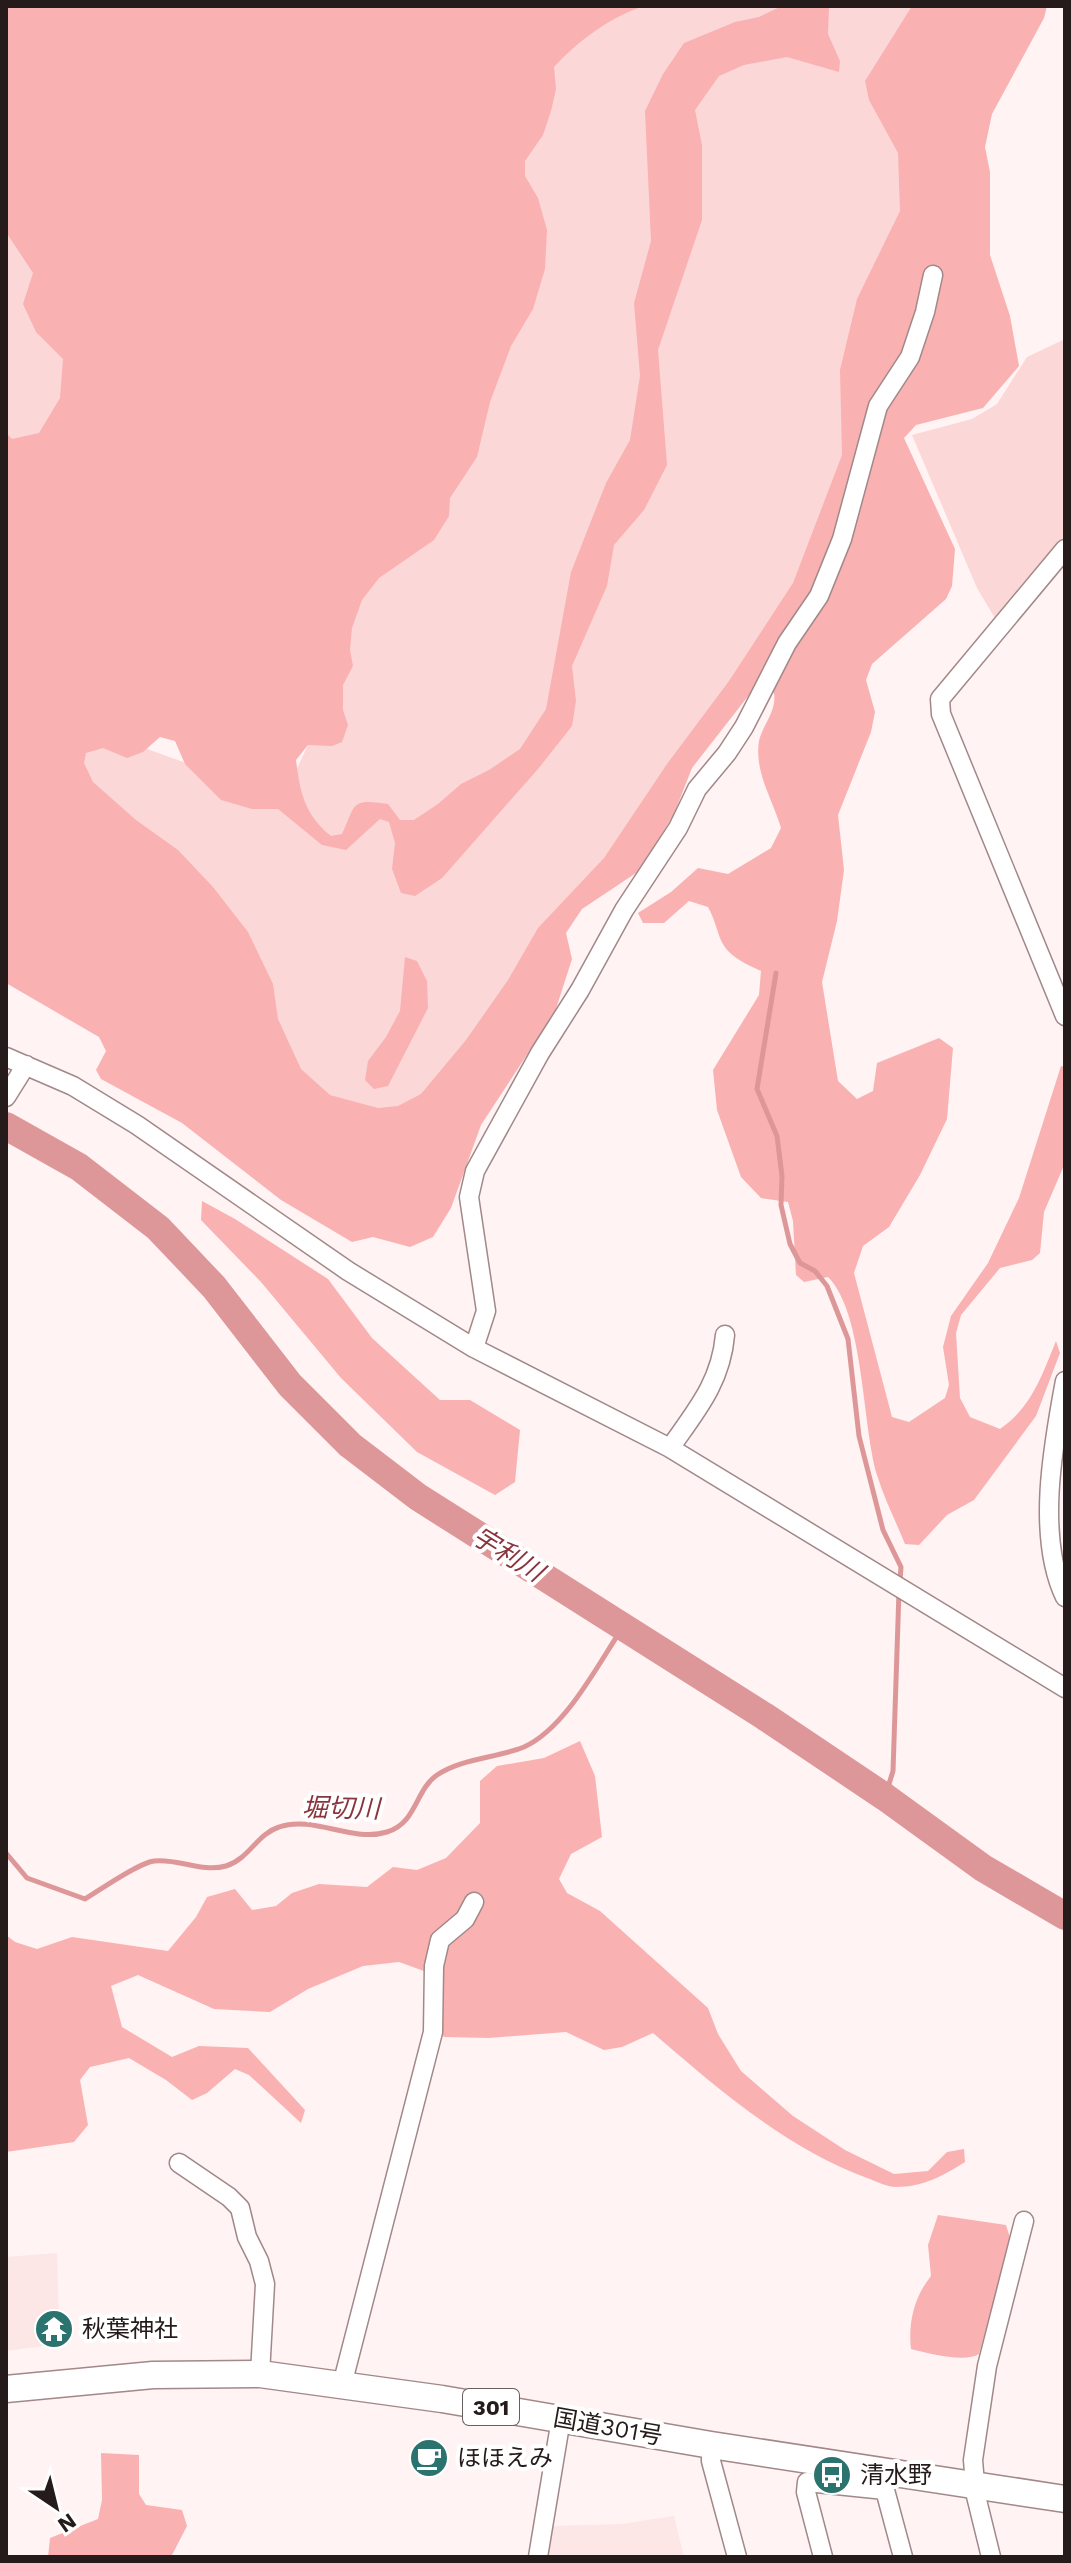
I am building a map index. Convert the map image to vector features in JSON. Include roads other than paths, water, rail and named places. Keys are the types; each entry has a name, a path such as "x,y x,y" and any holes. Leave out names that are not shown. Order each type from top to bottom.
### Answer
{"highway":[{"name":"国道301号","path":"6,2389 153,2375 260,2374 1065,2499"}],"street":[{"path":"474,1348 486,1311 469,1197 475,1171 624,910 678,828 697,789 736,740 787,643 819,596 842,539 878,406 910,357 933,275"},
{"path":"1065,549 940,699 941,714 1065,1016"},
{"path":"6,1057 73,1086 137,1125 348,1271 474,1348 670,1448 1065,1688"},
{"path":"8,1094 26,1065"},
{"path":"670,1448 720,1369 725,1335"},
{"path":"1065,1381 1054,1441 1050,1517 1052,1561 1065,1597"},
{"path":"342,2385 433,2032 434,1966 440,1940 465,1919 474,1902"},
{"path":"179,2163 240,2208 247,2237 259,2261 265,2284 260,2374"},
{"path":"991,2557 974,2483 973,2460 987,2366 1024,2221"},
{"path":"538,2557 561,2419"},
{"path":"711,2445 711,2461 737,2557"},
{"path":"823,2557 806,2492 807,2482 885,2490 903,2557"}],"waterway":[{"path":"776,973 757,1089 777,1136 782,1176 781,1205 790,1244 800,1263 815,1271 827,1286 848,1339 859,1436 883,1530 901,1567 900,1581"},
{"name":"宇利川","path":"6,1126 79,1167 158,1228 214,1287 290,1385 350,1445 418,1497 764,1716 885,1797 983,1868 1065,1916"},
{"path":"885,1797 893,1771 899,1591"},
{"name":"堀切川","path":"6,1853 27,1878 85,1899 129,1872 154,1861 208,1868 226,1866 241,1858 271,1830 292,1824 360,1834 387,1832 404,1821 424,1789 437,1775 457,1765 524,1747 554,1725 580,1694 623,1627"}],"place":[{"name":"秋葉神社","path":"54,2329"},
{"name":"ほほえみ","path":"429,2458"},
{"name":"清水野","path":"832,2475"}]}
